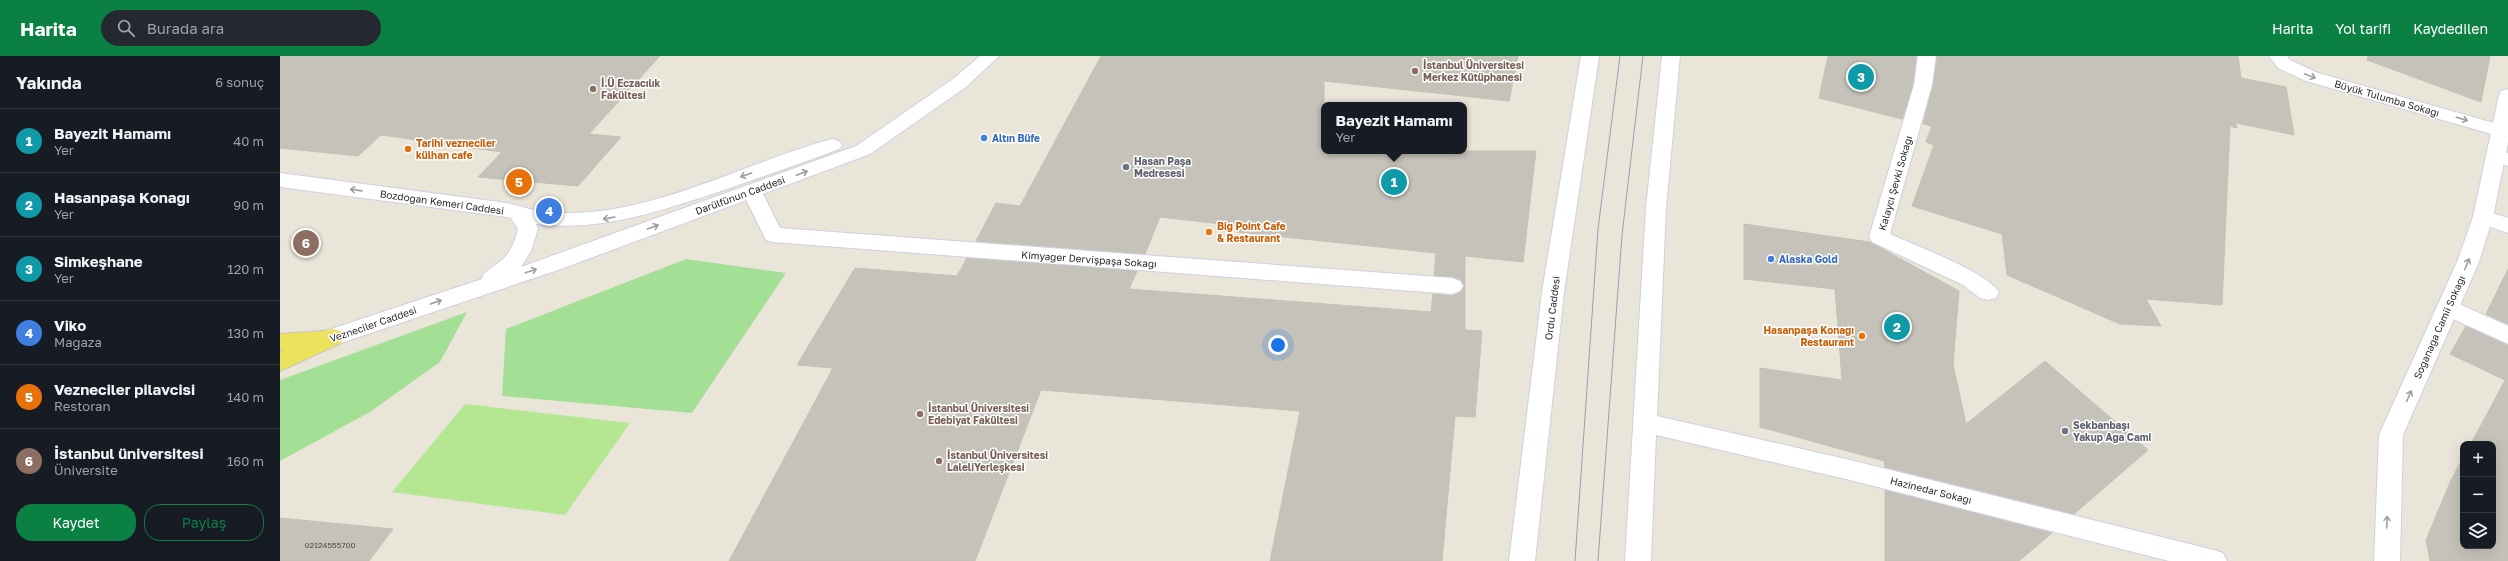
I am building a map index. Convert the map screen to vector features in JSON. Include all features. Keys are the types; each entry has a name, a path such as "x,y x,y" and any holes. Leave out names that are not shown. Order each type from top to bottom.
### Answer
{"main road":[{"path":"280,342 333,337"},
{"name":"Vezneciler Caddesi","path":"280,362 333,337"}],"street":[{"name":"Darülfünun Caddesi","path":"467,292 552,264 863,150 879,142 902,122 961,82 990,56"},
{"name":"Ordu Caddesi","path":"1522,561 1553,292 1590,56"},
{"path":"1638,561 1656,208 1671,56"},
{"name":"Kalaycı Şevki Sokağı","path":"1927,56 1923,85 1879,238 1971,280 1988,292"},
{"name":"Büyük Tulumba Sokağı","path":"2278,56 2284,64 2312,77 2502,131"},
{"name":"Soğanağa Camii Sokağı","path":"2387,561 2391,435 2468,262 2502,158 2502,131 2508,94"},
{"name":"Bozdogan Kemeri Caddesi","path":"280,180 507,210 519,215 544,220 578,221 624,215 902,122"},
{"name":"Kimyager Dervişpaşa Sokağı","path":"752,191 773,235 1452,286"},
{"path":"467,292 495,277 515,261 525,246 528,229 519,215"},
{"path":"2482,217 2508,226"},
{"name":"Vezneciler Caddesi","path":"333,337 467,292"},
{"path":"2448,307 2508,336"},
{"name":"Hazinedar Sokağı","path":"1646,423 1850,470 2214,561"}],"green space":[{"path":"686,259 786,273 692,413 502,396 506,329"},
{"path":"467,312 440,362 370,412 280,461 280,380"},
{"path":"465,404 630,423 565,515 392,492"}],"building":[{"path":"280,56 660,56 589,134 621,137 578,186 478,177 502,152 381,135 358,156 280,148"},
{"name":"İstanbul Üniversitesi Edebiyat Fakültesi","path":"1101,56 1518,56 1509,101 1324,81 1324,102 1321,102 1321,154 1467,154 1467,151 1536,151 1523,262 1465,256 1465,330 1482,331 1475,417 1455,416 1442,561 1270,561 1300,411 1041,390 975,561 729,561 833,368 797,365 855,268 957,276 967,258 1137,271 1129,289 1431,312 1433,294 1452,296 1461,292 1464,285 1461,280 1434,275 1436,253 1237,232 1239,226 1160,217 1145,254 976,241 996,203 1020,206"},
{"path":"1828,56 1916,56 1913,85 1902,119 1819,98"},
{"path":"1937,56 2238,56 2241,78 2286,87 2294,135 2236,123 2237,128 2230,126 2222,305 2146,299 2161,326 2120,324 2007,275 2002,234 1912,206 1934,145 1926,142 1932,126 1923,124 1933,85"},
{"path":"2368,56 2490,56 2481,102 2367,60"},
{"path":"1744,224 1870,242 1959,291 1953,364 1966,424 2045,361 2148,450 2074,514 1885,467 1884,461 1760,427 1760,368 1842,380 1835,289 1744,279"},
{"path":"2508,269 2508,324 2486,314"},
{"path":"2466,326 2508,345 2508,561 2430,561 2426,540 2451,480 2460,464 2460,549 2496,549 2496,441 2473,441 2505,380 2450,354"},
{"path":"1885,490 2052,533 2019,561 1885,561"},
{"path":"280,518 393,529 369,561 280,561"}],"tram line":[{"path":"1575,561 1598,229 1620,56"},
{"path":"1598,561 1622,235 1643,56"}],"place":[{"name":"İstanbul Üniversitesi Merkez Kütüphanesi","path":"1415,71"},
{"name":"Simkeşhane","path":"1861,77"},
{"name":"İ.Ü Eczacılık Fakültesi","path":"593,89"},
{"name":"Altın Büfe","path":"984,138"},
{"name":"Tarihi vezneciler külhan cafe","path":"408,149"},
{"name":"Hasan Paşa Medresesi","path":"1126,167"},
{"name":"Vezneciler pilavcisi","path":"519,182"},
{"name":"Bayezit Hamamı","path":"1394,182"},
{"name":"Viko","path":"549,211"},
{"name":"Big Point Cafe & Restaurant","path":"1209,232"},
{"name":"İstanbul üniversitesi","path":"306,243"},
{"name":"Alaska Gold","path":"1771,259"},
{"name":"Hasanpaşa Konağı","path":"1897,327"},
{"name":"Hasanpaşa Konağı Restaurant","path":"1862,336"},
{"name":"İstanbul Üniversitesi Edebiyat Fakültesi","path":"920,414"},
{"name":"Sekbanbaşı Yakup Ağa Cami","path":"2065,431"},
{"name":"İstanbul Üniversitesi LaleliYerleşkesi","path":"939,461"}]}
